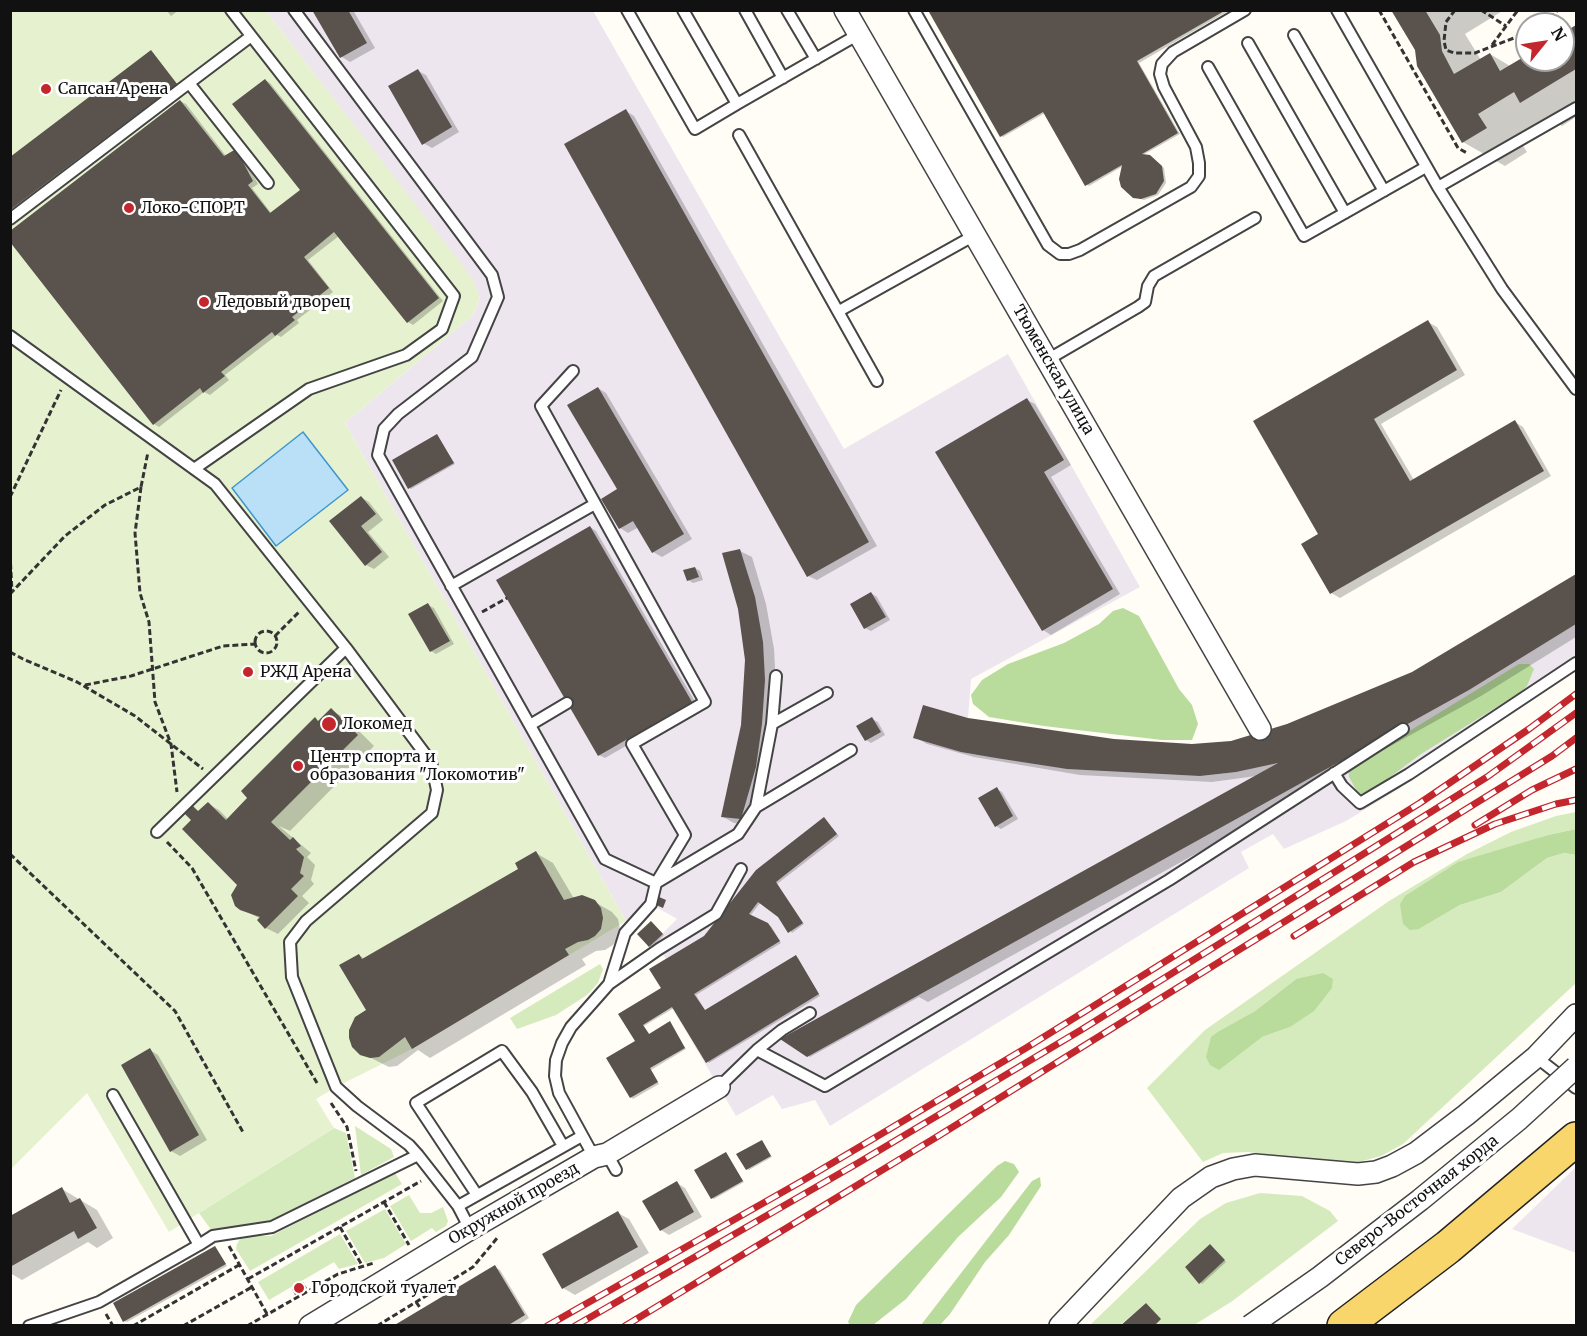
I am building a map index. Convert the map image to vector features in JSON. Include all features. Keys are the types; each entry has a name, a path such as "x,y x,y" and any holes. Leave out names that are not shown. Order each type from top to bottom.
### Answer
{"main road":[{"path":"1344,1326 1448,1247 1576,1139"}],"street":[{"name":"Тюменская улица","path":"845,10 1260,729"},
{"path":"1060,1326 1181,1198 1211,1177 1233,1169 1256,1165 1358,1174 1376,1172 1392,1166 1416,1152 1466,1115 1536,1058 1576,1015"},
{"name":"Северо-Восточная хорда","path":"1250,1326 1320,1277 1420,1200 1519,1119 1576,1067"},
{"name":"Окружной проезд","path":"310,1326 470,1229 606,1160 719,1087"}],"lane":[{"path":"194,469 309,389 406,355 442,329 454,296 231,10"},
{"path":"294,10 492,274 498,297 472,357 398,414 384,429 378,455 605,859 656,884"},
{"path":"627,10 695,129 859,34"},
{"path":"683,10 737,104"},
{"path":"745,10 783,78"},
{"path":"787,10 816,59"},
{"path":"914,10 1048,245 1054,251 1069,255 1191,188 1198,176 1199,163 1196,147 1164,87 1160,74 1162,64 1173,52 1245,10"},
{"path":"1337,10 1438,188 1502,289 1576,389"},
{"path":"1294,35 1384,191"},
{"path":"10,219 250,37"},
{"path":"1248,43 1345,213"},
{"path":"1208,67 1304,236 1426,167"},
{"path":"189,83 268,183"},
{"path":"1438,188 1576,108"},
{"path":"739,135 877,381"},
{"path":"1047,360 1145,302 1148,286 1154,276 1255,218"},
{"path":"839,311 975,235"},
{"path":"10,336 215,484 346,648 431,762 437,790 432,813 306,921 290,942 292,977 336,1087 357,1106 409,1145 458,1206 470,1229"},
{"path":"573,371 541,406 705,702 632,744 685,836 656,884 651,904 625,933 609,984"},
{"path":"451,586 595,504"},
{"path":"157,832 346,648"},
{"path":"1334,774 1342,786 1360,803 1409,774 1576,663"},
{"path":"656,884 738,834 756,807 772,724 776,676"},
{"path":"772,724 826,693"},
{"path":"530,725 567,703"},
{"path":"757,1050 825,1086 1169,880 1403,729"},
{"path":"756,807 851,750"},
{"path":"606,1160 582,1136 559,1093 555,1076 556,1060 562,1042 571,1027 609,984 659,949 716,914 741,869"},
{"path":"719,1087 757,1050 782,1030 810,1013"},
{"path":"477,1195 416,1103 502,1051 532,1092 563,1146"},
{"path":"1536,1058 1576,1088"},
{"path":"112,1095 199,1245"},
{"path":"458,1206 582,1136"},
{"path":"29,1326 52,1322 99,1302 213,1236 272,1227 418,1155"}],"path":[{"path":"1379,10 1458,148 1466,153 1474,152"},
{"path":"1455,10 1446,22 1444,41 1446,50 1468,54 1515,38"},
{"path":"1481,10 1506,26"},
{"path":"1490,47 1518,10"},
{"path":"10,497 67,377"},
{"path":"152,438 141,487 135,533 140,593 149,622 155,702 171,744 179,811"},
{"path":"11,593 65,536 105,505 141,487"},
{"path":"10,554 11,593"},
{"path":"469,619 507,598"},
{"path":"275,636 309,601"},
{"path":"266,631 275,636 276,645 270,652 260,652 255,644 257,635 266,631"},
{"path":"83,686 131,676 224,646 255,644"},
{"path":"10,652 83,686 135,716 214,777"},
{"path":"157,832 192,868 318,1084"},
{"path":"10,854 175,1011 244,1134"},
{"path":"330,1102 347,1127 359,1184"},
{"path":"248,1279 433,1174"},
{"path":"384,1202 409,1245"},
{"path":"340,1227 363,1267"},
{"path":"222,1234 267,1314"},
{"path":"377,1326 472,1267 500,1234"},
{"path":"133,1326 240,1265"},
{"path":"247,1326 338,1274"},
{"path":"183,1326 252,1287"},
{"path":"416,1302 421,1309"}],"shaded area":[{"path":"266,11 593,11 844,449 1008,354 1140,587 971,679 968,718 923,706 914,738 961,752 1067,769 1200,776 1236,772 1278,763 902,971 916,996 1469,690 1576,624 1576,668 1397,790 1346,821 1284,849 1273,834 1241,852 1249,868 830,1126 815,1100 782,1109 773,1095 736,1116 649,969 666,959 654,942 677,919 651,904 626,921 345,423 473,315 480,298 472,279"},
{"path":"1576,1167 1576,1253 1512,1229"}],"green space":[{"name":"РЖД Арена","path":"11,11 266,11 473,279 480,298 473,315 345,423 626,921 412,1049 316,1099 334,1128 169,1232 87,1093 11,1169"},
{"path":"1123,608 1139,616 1179,689 1192,705 1198,724 1192,740 1162,740 989,717 973,704 971,695 982,680 1008,664 1064,643 1099,624 1113,611"},
{"path":"1519,664 1529,664 1534,669 1527,686 1521,692 1421,754 1382,783 1359,795 1349,777 1349,768"},
{"path":"1576,812 1576,829 1548,835 1506,849 1419,929 1460,905 1501,892 1547,858 1564,853 1576,855 1576,983 1403,1144 1381,1156 1359,1162 1337,1163 1248,1152 1223,1153 1203,1162 1147,1088 1205,1030 1389,901 1467,854 1511,832 1556,816","holes":["1296,979 1290,1027 1262,1037 1219,1031 1255,1011"]},
{"path":"1576,829 1576,855 1564,853 1547,858 1501,892 1460,905 1419,929 1410,930 1403,924 1400,904 1405,896 1458,862"},
{"path":"600,964 603,969 598,983 587,995 556,1015 517,1029 510,1018"},
{"path":"1323,973 1333,979 1332,988 1314,1011 1290,1027 1262,1037 1219,1070 1210,1065 1206,1057 1211,1037 1255,1011 1296,979"},
{"path":"355,1126 391,1149 394,1157 361,1175"},
{"path":"334,1128 346,1133 355,1178 270,1221 212,1231 199,1213"},
{"path":"1005,1161 1014,1164 1019,1172 1001,1197 958,1237 906,1299 873,1325 850,1325 848,1322 856,1305 997,1166"},
{"path":"395,1173 402,1184 250,1271 236,1249 240,1239 248,1236 271,1236"},
{"path":"1040,1177 1041,1186 1009,1235 985,1262 950,1314 940,1325 921,1325 1032,1181"},
{"path":"1260,1193 1302,1196 1330,1211 1338,1221 1231,1302 1194,1325 1154,1325 1160,1319 1146,1303 1120,1325 1089,1326 1200,1219 1226,1203","holes":["1210,1244 1225,1260 1199,1283 1185,1267"]},
{"path":"409,1195 420,1213 431,1213 443,1207 448,1221 446,1226 436,1232 432,1228 411,1241 390,1206"},
{"path":"385,1209 406,1244 384,1258 365,1263 346,1231"},
{"path":"340,1234 358,1264 339,1269 334,1262 269,1300 258,1282"}],"water":[{"path":"303,432 348,490 276,546 232,488"}],"building":[{"path":"312,10 348,10 367,43 340,58"},
{"path":"931,10 1226,10 1137,61 1178,133 1142,154 1150,155 1162,166 1164,181 1156,194 1141,199 1133,198 1121,187 1119,179 1122,165 1085,186 1043,112 1000,137 929,12"},
{"path":"1391,10 1425,10 1440,35 1442,51 1454,74 1490,53 1500,71 1515,62 1515,72 1571,72 1520,103 1514,92 1478,114 1487,128 1462,143 1417,66 1415,50"},
{"path":"1576,25 1576,69 1575,70"},
{"path":"151,50 177,84 10,210 10,157"},
{"path":"418,69 452,127 422,145 388,86"},
{"path":"265,79 439,298 407,323 334,232 304,257 329,288 292,317 295,320 275,336 272,332 221,372 225,376 203,393 200,388 153,425 10,242 10,231 180,100 224,156 236,149 253,181 248,185 270,213 300,190 232,104"},
{"path":"626,109 869,542 807,577 564,144"},
{"path":"1428,320 1457,370 1374,419 1410,481 1515,420 1544,471 1330,594 1301,544 1318,534 1253,421"},
{"path":"598,387 684,534 652,553 633,521 619,529 601,499 617,489 567,405"},
{"path":"1027,398 1064,460 1044,472 1113,589 1042,631 935,452"},
{"path":"437,434 454,463 408,489 392,460"},
{"path":"361,496 376,514 361,526 382,552 365,566 329,521"},
{"path":"590,526 692,702 598,756 496,580"},
{"path":"740,549 755,597 763,642 765,680 756,767 741,819 721,817 741,725 745,660 738,609 722,553"},
{"path":"695,567 699,577 687,581 683,570"},
{"path":"1576,574 1576,624 1469,690 807,1057 780,1039 1278,763 1236,772 1200,776 1067,769 996,758 961,752 913,738 923,705 968,718 1114,739 1192,744 1231,741 1287,724 1412,672"},
{"path":"871,592 886,617 864,629 850,604"},
{"path":"428,603 450,641 430,652 408,614"},
{"path":"331,708 358,735 271,822 290,840 293,837 301,846 296,849 304,857 300,873 304,876 291,889 298,896 265,929 257,920 260,917 235,906 231,895 237,885 182,829 191,820 185,814 193,806 198,811 208,802 226,820 247,798 241,791 315,717 318,721"},
{"path":"872,717 881,732 865,741 856,726"},
{"path":"997,787 1013,816 995,827 978,798"},
{"path":"824,817 837,834 776,882 803,923 788,933 778,917 758,902 749,914 768,923 780,941 694,994 705,1010 796,955 819,994 706,1063 672,1007 643,1025 649,1034 670,1021 685,1048 650,1068 658,1082 630,1098 606,1058 635,1041 618,1014 661,988 649,969 704,936 756,870"},
{"path":"536,851 564,900 582,895 595,900 601,908 603,918 601,929 595,936 565,949 569,955 412,1049 405,1037 379,1057 370,1058 360,1055 352,1047 349,1030 355,1017 366,1010 339,965 359,954 362,959 518,869 515,863"},
{"path":"657,896 666,900 663,908 654,904"},
{"path":"651,921 663,934 649,947 637,934"},
{"path":"150,1048 199,1135 170,1152 121,1065"},
{"path":"762,1140 771,1156 746,1170 736,1154"},
{"path":"726,1152 743,1181 711,1199 694,1170"},
{"path":"677,1181 694,1212 660,1231 642,1201"},
{"path":"62,1187 70,1203 80,1198 97,1228 78,1239 74,1231 10,1267 10,1216"},
{"path":"618,1211 638,1247 562,1289 542,1254"},
{"path":"1210,1244 1225,1260 1199,1284 1185,1267"},
{"path":"215,1246 226,1264 123,1322 113,1303"},
{"path":"495,1265 525,1315 507,1326 393,1326"},
{"name":"Городской туалет","path":"303,1282 307,1288 295,1295 292,1289"},
{"path":"1146,1303 1161,1319 1154,1326 1120,1326"}],"railway":[{"path":"547,1326 802,1181 1026,1048 1420,803 1576,694"},
{"path":"575,1326 858,1163 1081,1030 1487,777 1576,713"},
{"path":"625,1326 935,1138 1552,756 1576,738"},
{"path":"1475,825 1532,790 1576,769"},
{"path":"1294,936 1414,862 1495,824 1556,804 1576,800"}],"place":[{"name":"Сапсан Арена","path":"46,89"},
{"name":"Локо-СПОРТ","path":"129,208"},
{"name":"Ледовый дворец","path":"204,302"},
{"name":"РЖД Арена","path":"248,672"},
{"name":"Локомед","path":"329,724"},
{"name":"Центр спорта и образования \"Локомотив\"","path":"298,766"},
{"name":"Городской туалет","path":"299,1288"}]}
